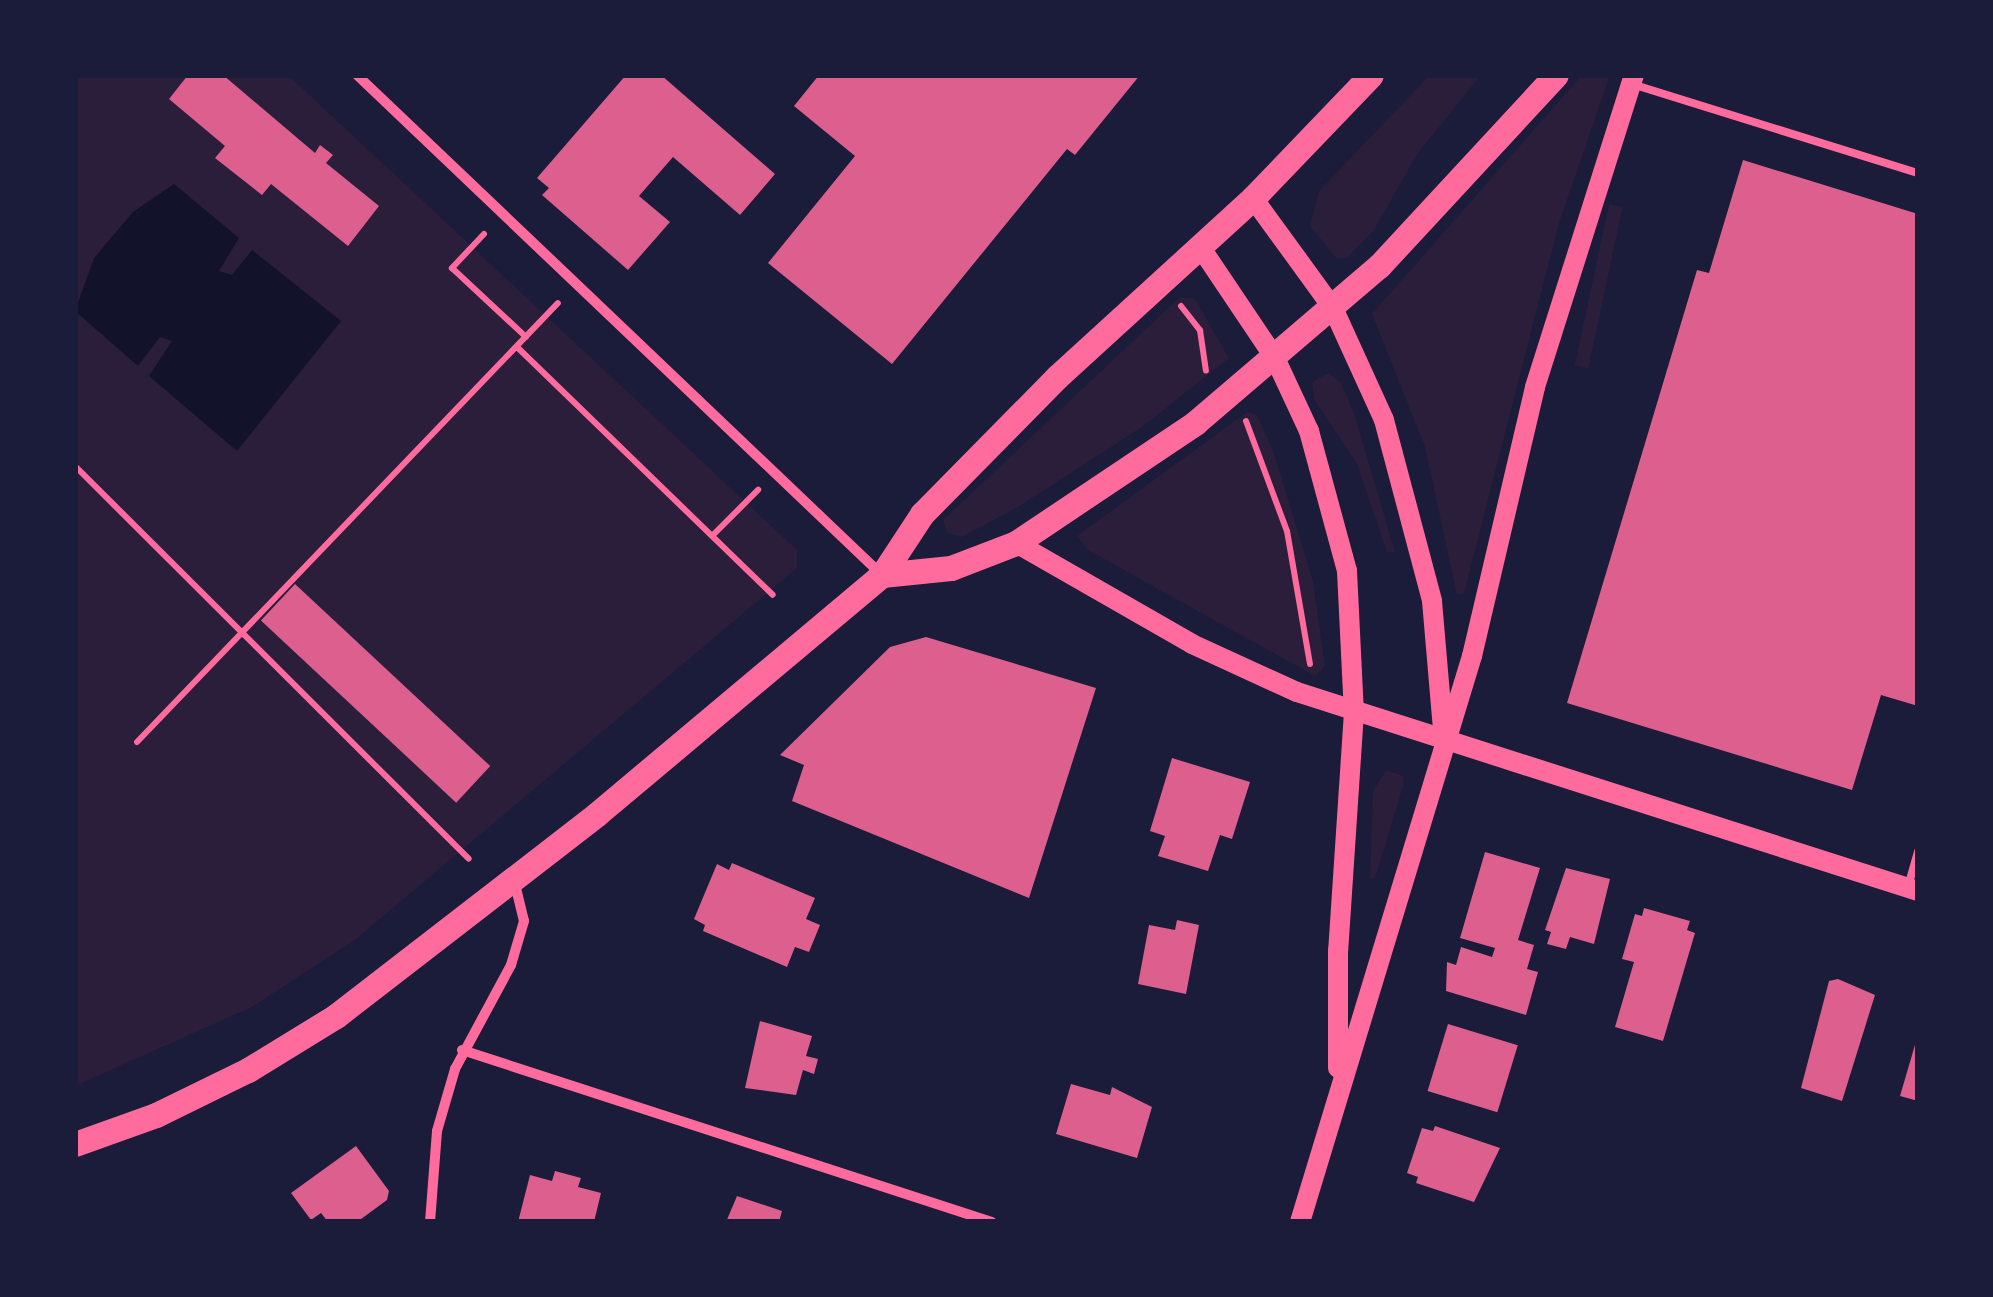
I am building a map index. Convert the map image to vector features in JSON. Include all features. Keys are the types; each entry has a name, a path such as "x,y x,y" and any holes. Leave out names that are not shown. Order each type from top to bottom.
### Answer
{"main road":[{"path":"75,1144 156,1115 263,1061 336,1016 512,874 596,814 882,574 922,514 1057,377 1201,248 1371,75"},
{"path":"882,574 951,568 1016,543 1181,434 1333,308 1412,232 1556,75"},
{"path":"1300,1222 1472,656 1536,387 1632,79"},
{"path":"1252,198 1333,308 1361,362 1406,489 1432,601 1444,742"},
{"path":"1201,248 1275,358 1308,431 1337,523 1347,571 1354,712 1338,950 1338,1090"},
{"path":"1016,543 1192,644 1354,712 1913,889"}],"street":[{"path":"357,75 882,574"},
{"path":"430,1222 437,1131 462,1050 511,965 524,921 512,874"},
{"path":"462,1050 992,1222"}],"lane":[{"path":"1632,79 1918,172"},
{"path":"1913,889 1918,851"}],"path":[{"path":"503,214 452,268 526,337"},
{"path":"137,742 576,284"},
{"path":"1176,300 1200,330 1208,377"},
{"path":"516,347 773,595"},
{"path":"1243,417 1287,531 1312,675"},
{"path":"75,466 469,858"},
{"path":"713,535 775,473"}],"shaded area":[{"path":"75,75 288,75 797,550 797,568 356,939 252,1007 75,1086"},
{"path":"1430,75 1481,75 1418,153 1374,230 1347,258 1336,258 1310,226 1319,191"},
{"path":"1582,75 1610,75 1559,223 1464,593 1457,595 1425,447 1372,314"},
{"path":"174,184 239,238 219,271 232,275 252,250 341,321 237,451 149,376 172,341 160,337 138,366 75,311 94,258 133,212"},
{"path":"1609,204 1623,207 1588,368 1575,365"},
{"path":"1180,297 1195,299 1229,358 1142,427 1018,507 962,537 947,533 943,520"},
{"path":"1329,373 1341,383 1354,413 1395,552 1387,552 1357,464 1314,399 1312,382"},
{"path":"1247,412 1257,415 1273,450 1313,581 1325,666 1315,676 1088,550 1077,536"},
{"path":"1386,770 1403,776 1404,783 1375,879 1370,878 1373,792"}],"building":[{"path":"188,75 223,75 315,153 320,145 333,155 326,163 379,206 348,246 271,184 262,195 215,158 225,146 169,99"},
{"path":"626,75 661,75 775,174 740,215 673,157 639,196 670,222 628,270 542,195 549,188 537,178"},
{"path":"819,75 1140,75 1075,155 1067,149 892,364 768,263 855,156 794,106"},
{"path":"1743,160 1918,214 1918,706 1881,695 1852,790 1567,703 1697,270 1709,273"},
{"path":"295,584 490,766 456,803 261,621"},
{"path":"926,637 1096,688 1029,898 792,801 804,765 780,755 890,647"},
{"path":"1172,758 1250,782 1232,839 1220,835 1208,871 1158,856 1165,836 1150,831"},
{"path":"1485,852 1540,868 1518,940 1534,945 1527,969 1538,972 1526,1015 1446,991 1447,962 1456,965 1461,947 1492,957 1495,948 1460,938"},
{"path":"732,863 815,898 806,919 820,925 809,952 795,947 787,967 703,931 705,925 694,919 717,864 729,870"},
{"path":"1566,868 1610,879 1594,944 1570,937 1566,949 1547,944 1551,932 1545,930"},
{"path":"1644,908 1690,921 1687,930 1695,933 1663,1041 1615,1027 1634,962 1622,959 1635,914 1642,916"},
{"path":"1177,920 1199,925 1186,994 1138,984 1149,925 1175,930"},
{"path":"1838,979 1875,995 1842,1101 1801,1088 1829,981"},
{"path":"760,1021 812,1036 806,1056 818,1059 814,1074 803,1070 796,1095 745,1088"},
{"path":"1448,1024 1518,1045 1497,1112 1428,1091"},
{"path":"1918,1038 1918,1101 1900,1096"},
{"path":"1071,1084 1110,1095 1112,1087 1152,1107 1137,1158 1056,1134"},
{"path":"1435,1126 1500,1148 1474,1202 1416,1183 1418,1177 1407,1173 1422,1128 1433,1131"},
{"path":"356,1146 389,1191 387,1200 357,1222 328,1222 321,1213 311,1220 291,1193"},
{"path":"555,1171 581,1178 578,1187 601,1193 594,1222 518,1222 530,1175 552,1181"},
{"path":"737,1196 782,1211 779,1222 726,1222"}]}
